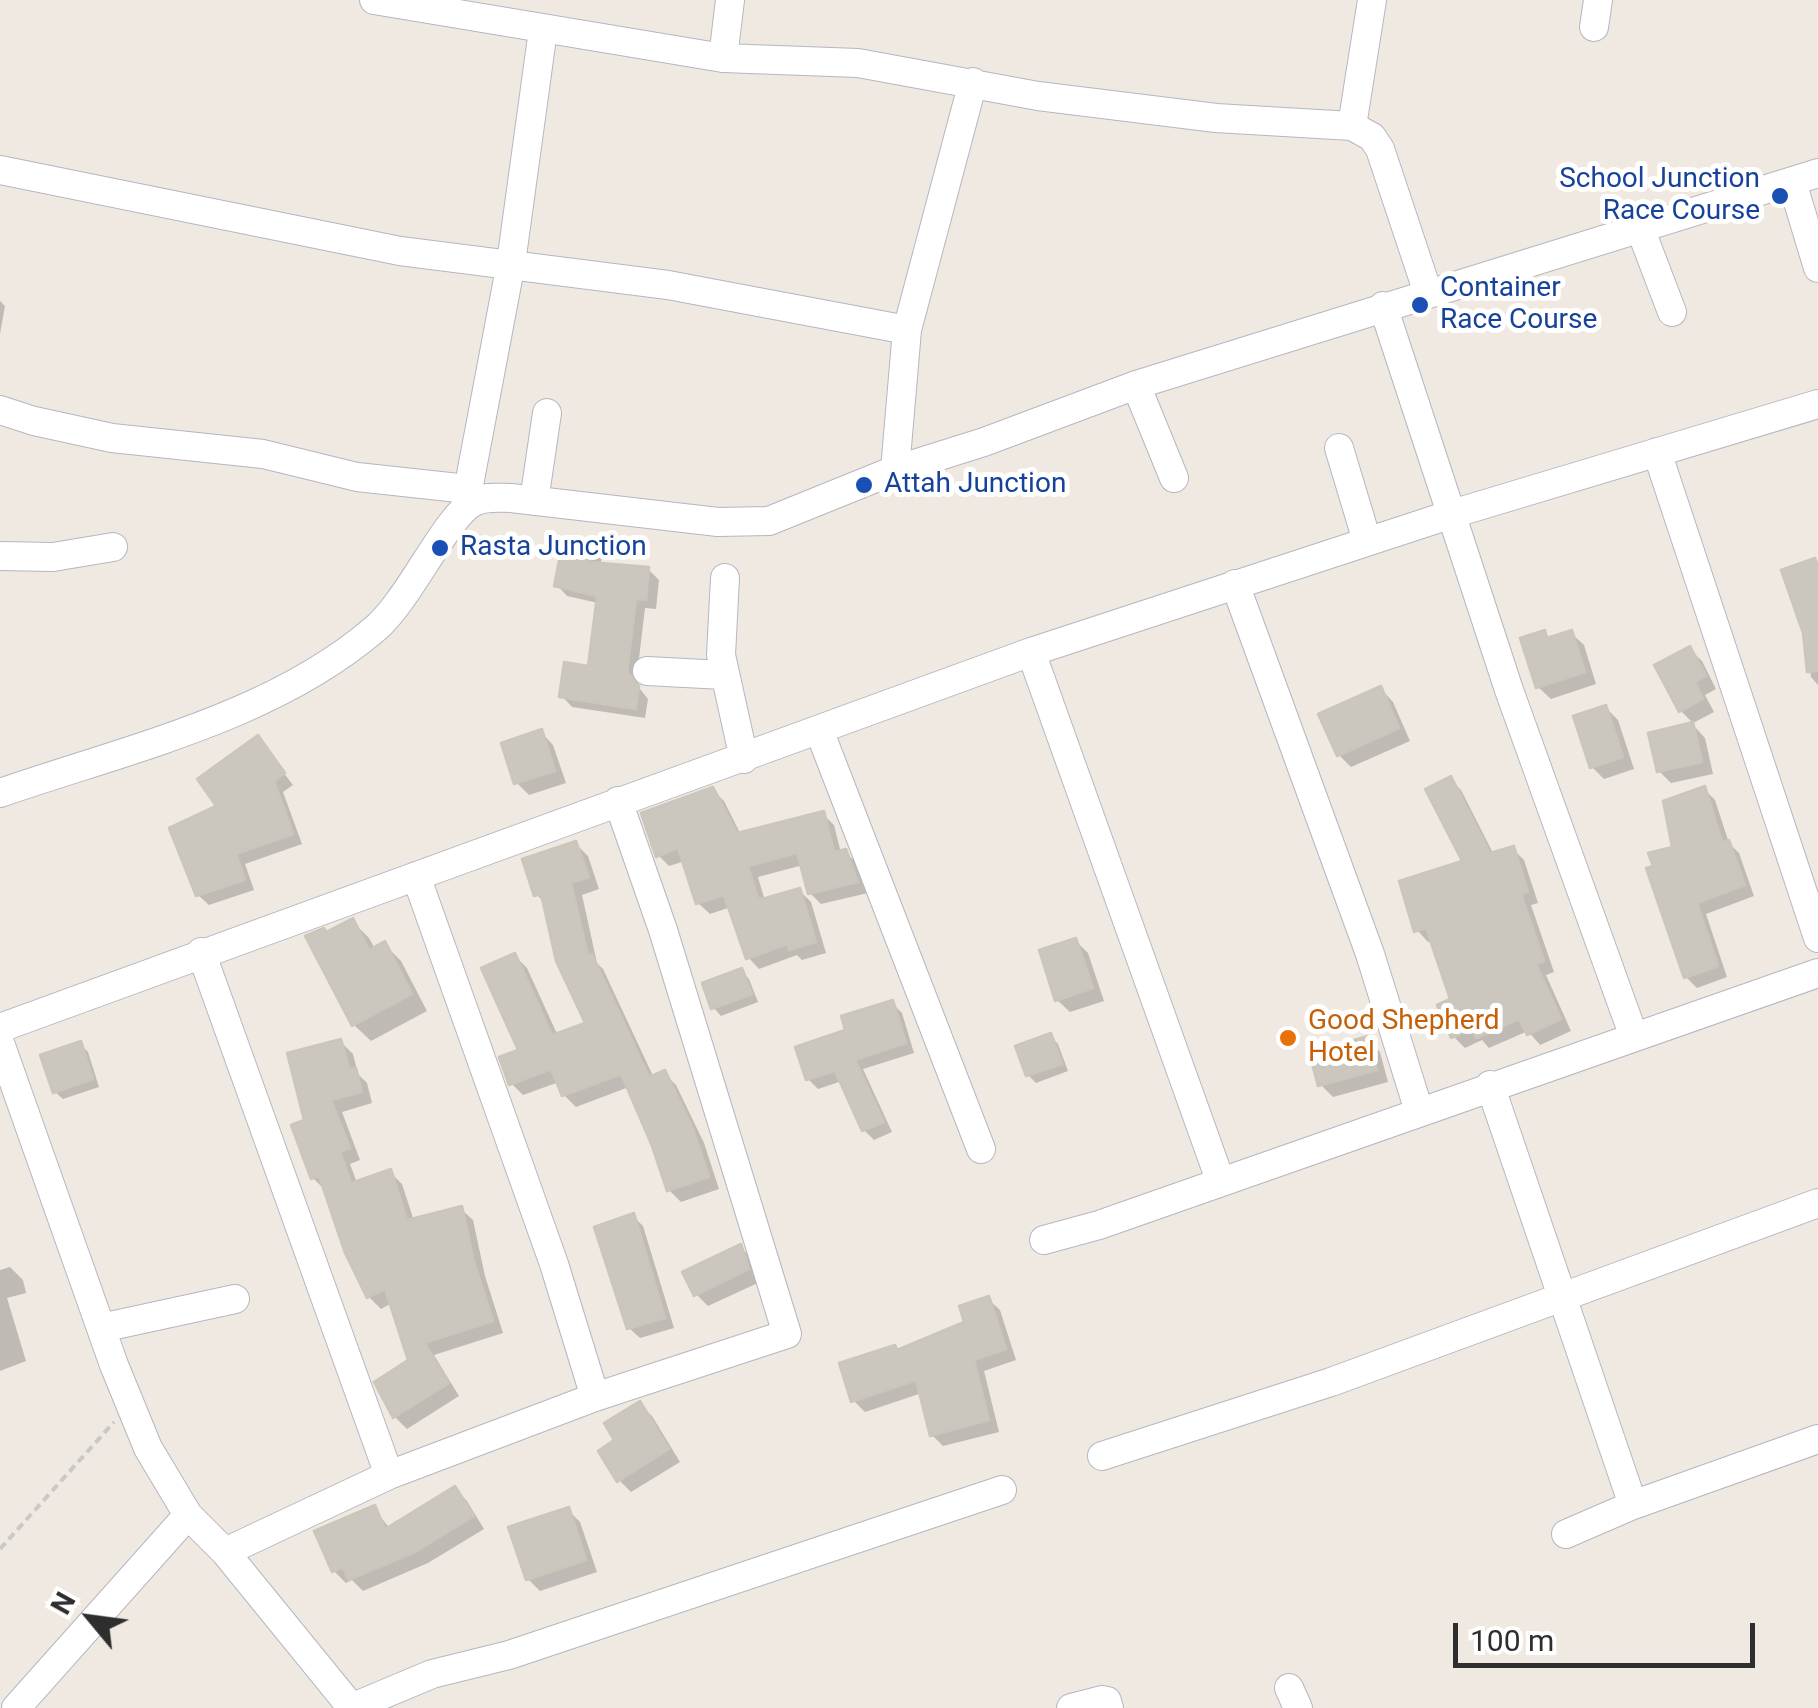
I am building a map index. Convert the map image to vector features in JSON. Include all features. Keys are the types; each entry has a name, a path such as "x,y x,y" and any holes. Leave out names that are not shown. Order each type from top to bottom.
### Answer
{"street":[{"path":"374,0 501,10 543,30 722,58 858,63 1038,96 1216,118 1352,126 1372,137 1380,149 1428,293"},
{"path":"722,58 730,0"},
{"path":"1352,126 1372,0"},
{"path":"0,793 280,694 390,615 467,498 510,263 543,30"},
{"path":"894,470 908,330 973,82"},
{"path":"0,170 400,251 668,286 908,330"},
{"path":"0,410 112,438 263,454 467,498 534,501 718,522 768,520 894,470 984,442 1136,385 1805,178 1818,268"},
{"path":"1640,228 1672,312"},
{"path":"1383,306 1509,690 1634,1038"},
{"path":"1136,385 1174,478"},
{"path":"0,1028 1031,652 1452,514 1818,404"},
{"path":"534,501 547,414"},
{"path":"1340,448 1368,542"},
{"path":"1658,452 1818,938"},
{"path":"0,556 53,556 113,547"},
{"path":"726,578 721,656 744,759"},
{"path":"1235,584 1370,954 1419,1111"},
{"path":"1031,652 1220,1180"},
{"path":"647,671 723,676"},
{"path":"819,730 982,1149"},
{"path":"224,1552 388,1475 596,1397 787,1334 663,930 618,802"},
{"path":"416,876 548,1247 596,1397"},
{"path":"201,952 388,1475"},
{"path":"1044,1240 1099,1225 1818,973"},
{"path":"0,1043 148,1448 188,1515 224,1552 352,1708 432,1674 508,1655 1002,1490"},
{"path":"1490,1086 1633,1505"},
{"path":"1102,1456 1330,1382 1818,1203"},
{"path":"101,1328 235,1299"},
{"path":"1566,1534 1633,1505 1818,1439"},
{"path":"16,1708 188,1515"},
{"path":"1072,1708 1102,1700 1109,1708"}],"path":[{"path":"0,1549 130,1403"}],"building":[{"path":"563,540 592,545 589,562 649,567 646,600 636,599 627,672 639,686 636,709 559,697 564,662 588,666 597,596 554,586"},
{"path":"1815,558 1818,671 1807,672 1803,633 1781,570"},
{"path":"1545,630 1547,638 1572,630 1585,672 1536,688 1520,638"},
{"path":"1690,646 1706,676 1695,682 1703,699 1679,712 1654,665"},
{"path":"1381,686 1399,728 1337,756 1318,714"},
{"path":"1606,705 1623,757 1590,768 1573,716"},
{"path":"1693,722 1702,762 1657,772 1648,733"},
{"path":"542,729 555,771 514,784 501,743"},
{"path":"258,735 285,773 274,781 293,834 236,854 245,880 196,896 169,828 216,806 197,779"},
{"path":"1451,776 1490,853 1514,846 1528,892 1521,894 1544,961 1536,964 1561,1019 1527,1035 1519,1019 1476,1038 1472,1029 1451,1038 1437,1005 1450,999 1426,928 1414,932 1399,881 1462,861 1425,789"},
{"path":"1705,786 1722,842 1729,840 1745,885 1697,903 1718,966 1684,978 1646,868 1653,866 1648,853 1672,847 1663,801"},
{"path":"713,787 737,833 824,811 834,852 846,849 858,882 808,894 797,853 748,866 758,898 800,888 816,942 789,950 787,944 746,959 724,895 696,904 678,848 656,857 641,813"},
{"path":"576,841 589,877 571,883 588,956 592,954 649,1077 665,1070 693,1129 709,1177 667,1191 621,1074 562,1096 551,1069 509,1085 499,1057 518,1050 481,968 515,953 552,1035 585,1023 556,961 541,894 534,896 522,859"},
{"path":"353,918 369,950 385,941 412,994 352,1026 305,936 324,928 326,932"},
{"path":"1076,938 1093,988 1055,1001 1039,950"},
{"path":"742,968 752,994 711,1009 702,983"},
{"path":"893,1000 906,1043 855,1060 884,1122 862,1131 835,1071 806,1080 795,1047 845,1030 841,1016"},
{"path":"1051,1033 1062,1064 1026,1076 1015,1046"},
{"path":"1368,1036 1377,1070 1318,1086 1309,1053"},
{"path":"341,1039 349,1069 356,1068 362,1092 331,1100 350,1148 340,1152 351,1183 391,1169 407,1220 462,1206 493,1321 424,1343 449,1383 393,1418 374,1382 408,1360 385,1289 367,1298 345,1253 319,1176 311,1179 291,1125 304,1120 287,1053"},
{"path":"81,1041 93,1079 53,1093 40,1055"},
{"path":"634,1213 665,1318 627,1329 594,1227"},
{"path":"741,1244 749,1269 694,1296 682,1272"},
{"path":"989,1296 1006,1349 974,1360 989,1420 930,1436 916,1380 851,1402 839,1363 895,1345 897,1350 964,1322 959,1306"},
{"path":"640,1401 669,1449 617,1482 598,1451 614,1440 604,1423"},
{"path":"455,1486 474,1516 415,1552 348,1580 343,1567 332,1572 314,1531 375,1505 385,1529"},
{"path":"569,1507 586,1560 526,1580 508,1527"}],"place":[{"name":"School Junction Race Course","path":"1780,196"},
{"name":"Container Race Course","path":"1420,305"},
{"name":"Attah Junction","path":"864,485"},
{"name":"Rasta Junction","path":"440,548"},
{"name":"Good Shepherd Hotel","path":"1288,1038"}]}
